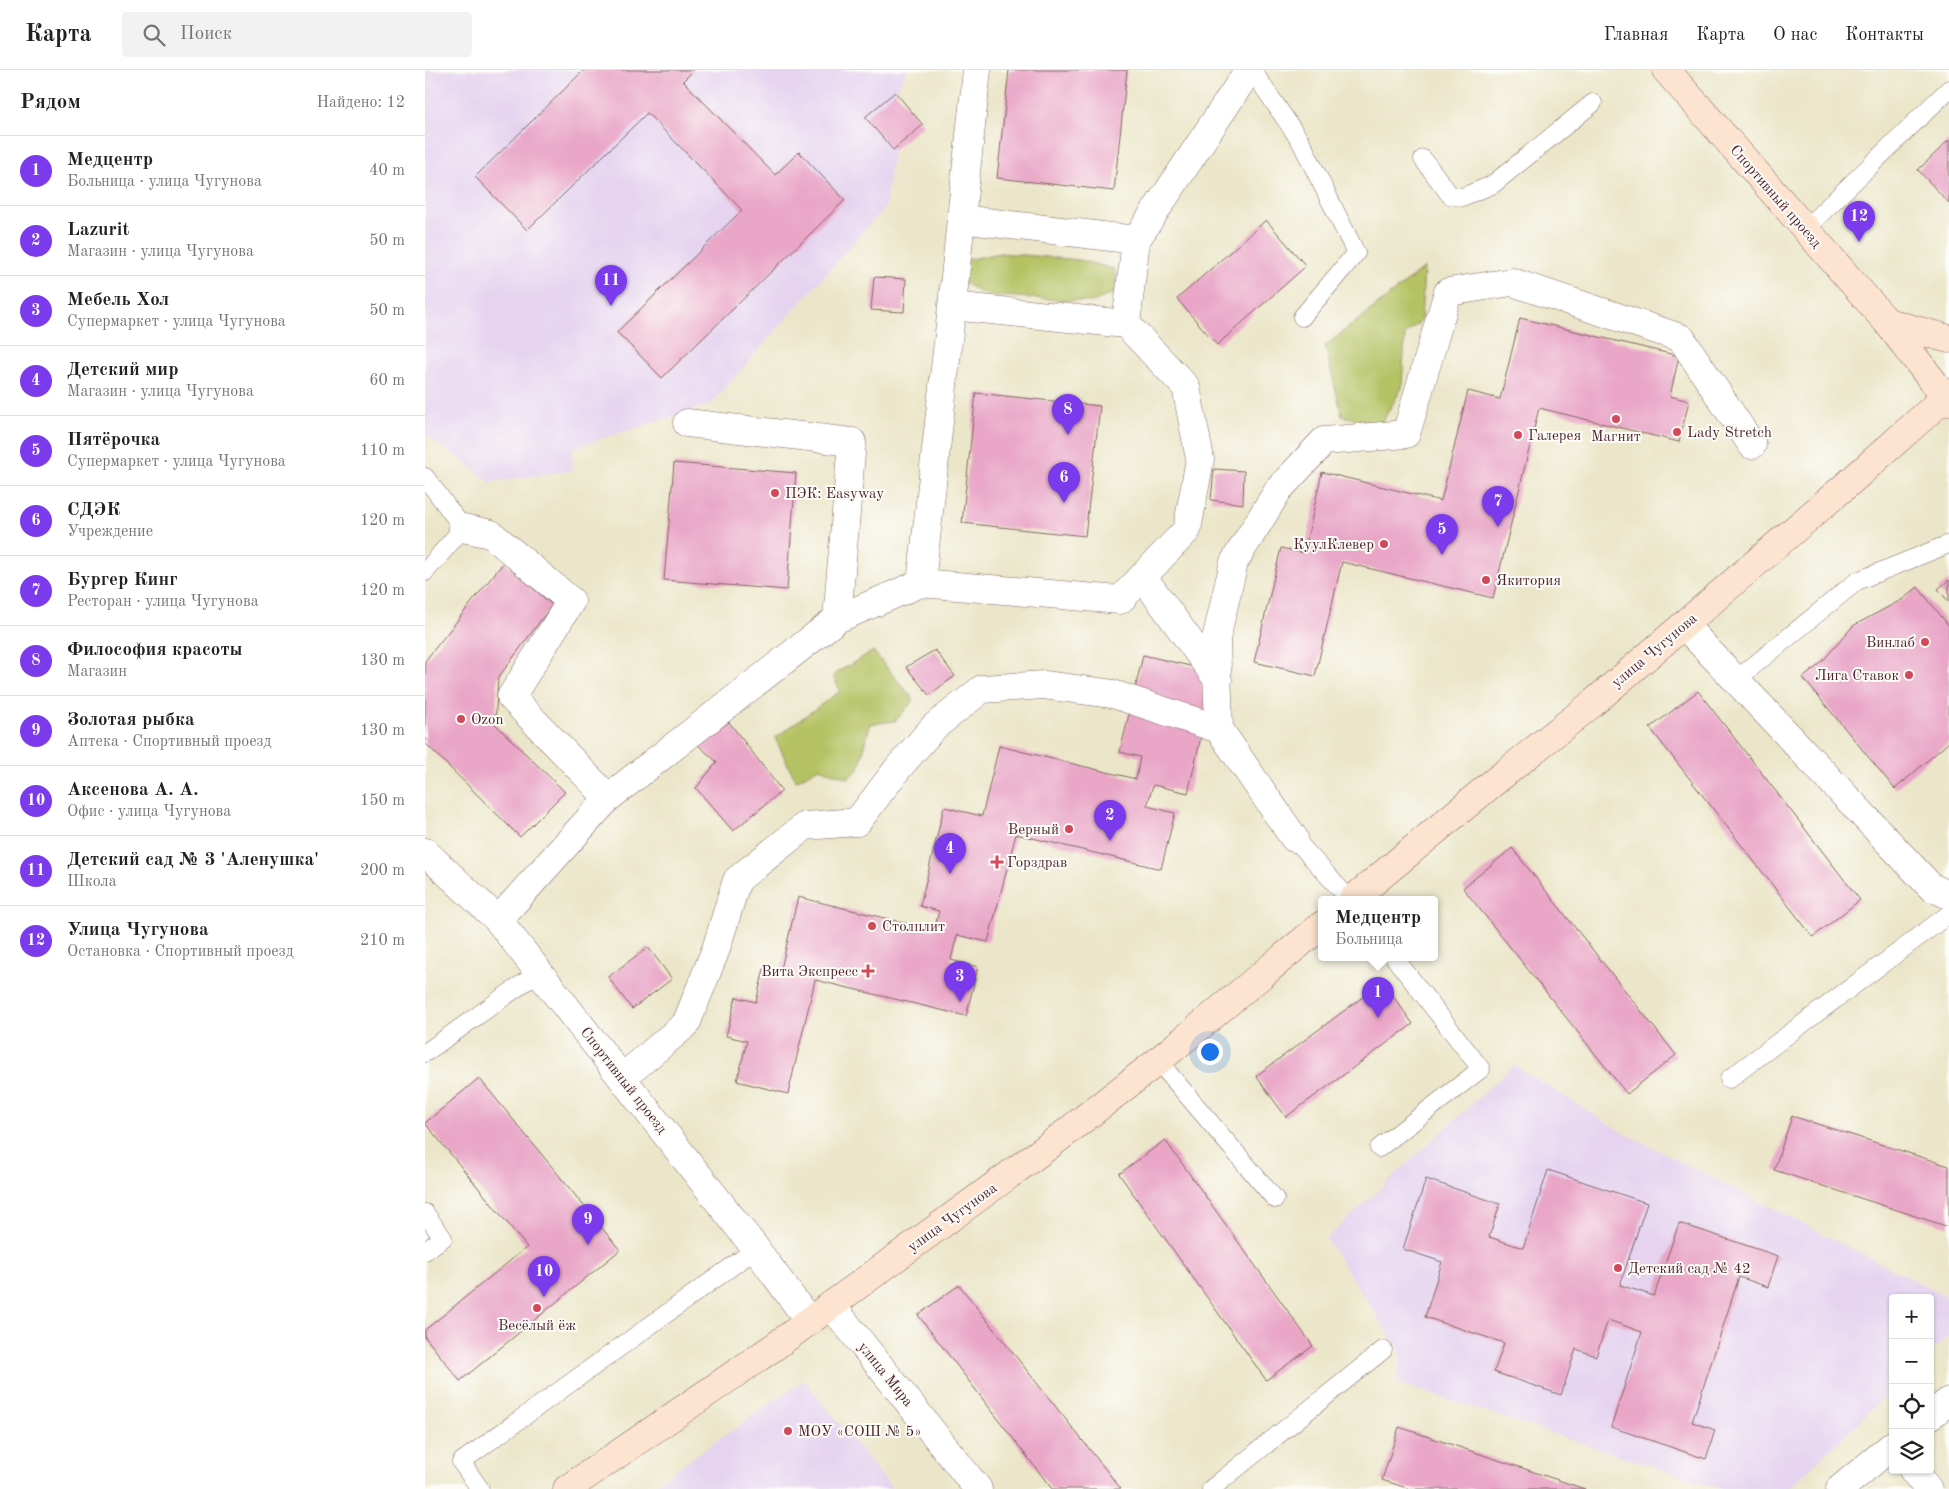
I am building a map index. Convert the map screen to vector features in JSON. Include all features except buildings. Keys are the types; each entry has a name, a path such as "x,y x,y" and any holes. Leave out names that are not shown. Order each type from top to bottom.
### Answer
{"main road":[{"name":"Спортивный проезд","path":"1666,70 1887,322 1948,398"},
{"path":"1887,322 1949,339"},
{"name":"улица Чугунова","path":"1357,896 1493,782 1593,702 1948,398"},
{"name":"улица Чугунова","path":"567,1489 831,1306 1050,1145 1158,1061 1318,928"}],"street":[{"path":"921,583 977,70"},
{"path":"1126,324 1136,240 1251,70"},
{"path":"961,219 1136,240"},
{"path":"1294,838 1219,729 1216,640 1234,562 1279,489 1324,441 1406,434 1447,292 1512,282 1681,338 1752,445"},
{"path":"498,920 608,798 837,619 921,583 1120,600 1187,530 1200,458 1186,387 1126,324 952,306"},
{"path":"687,423 852,442 837,619"},
{"path":"463,528 491,534 571,600 511,698 608,798"},
{"path":"1143,577 1218,680"},
{"path":"1684,625 1931,887 1949,895"},
{"path":"622,1078 686,1024 716,949 737,880 805,826 857,822 899,767 934,728 982,689 1044,685 1113,694 1219,729"},
{"name":"Спортивный проезд","path":"425,852 498,920 809,1321"},
{"name":"улица Мира","path":"831,1306 978,1489"},
{"path":"1934,1413 1949,1401"},
{"path":"1840,1489 1889,1449"},
{"path":"1916,1474 1928,1489"}],"lane":[{"path":"1251,70 1301,142 1356,253 1302,317"},
{"path":"1805,229 1949,89"},
{"path":"1423,159 1450,195 1462,197 1491,186 1593,102"},
{"path":"425,477 463,528 425,572"},
{"path":"1737,680 1857,580 1949,544"},
{"path":"1294,838 1346,896"},
{"path":"1729,1079 1949,914"},
{"path":"1379,1148 1481,1069 1397,961"},
{"path":"425,1053 539,972"},
{"path":"1158,1061 1275,1198"},
{"path":"425,1213 443,1238 425,1251"},
{"path":"480,1489 461,1462 755,1249"},
{"path":"1211,1489 1383,1350"}],"shaded area":[{"path":"425,70 907,70 895,92 923,125 893,150 885,207 711,404 572,448 572,470 491,482 425,434"},
{"name":"Детский сад № 42","path":"1514,1065 1620,1131 1949,1298 1949,1335 1934,1349 1934,1294 1889,1294 1889,1393 1788,1489 1722,1489 1397,1383 1402,1354 1326,1239"},
{"name":"МОУ «СОШ № 5»","path":"804,1380 892,1489 648,1489"}],"green space":[{"path":"1000,253 1080,260 1114,269 1119,291 1092,302 985,295 964,283 966,260"},
{"path":"1424,268 1421,321 1405,334 1402,388 1381,424 1342,416 1325,346"},
{"path":"873,651 914,700 895,721 870,724 859,769 848,778 819,768 796,781 775,738 840,691 833,675"}],"place":[{"name":"Улица Чугунова","path":"1859,242"},
{"name":"Детский сад № 3 'Аленушка'","path":"611,306"},
{"name":"Магнит","path":"1616,419"},
{"name":"Lady Stretch","path":"1677,432"},
{"name":"Философия красоты","path":"1068,435"},
{"name":"Галерея","path":"1518,435"},
{"name":"ПЭК: Easyway","path":"775,493"},
{"name":"СДЭК","path":"1064,503"},
{"name":"Бургер Кинг","path":"1498,527"},
{"name":"КуулКлевер","path":"1384,544"},
{"name":"Пятёрочка","path":"1442,555"},
{"name":"Якитория","path":"1486,580"},
{"name":"Винлаб","path":"1925,642"},
{"name":"Лига Ставок","path":"1909,675"},
{"name":"Ozon","path":"461,719"},
{"name":"Верный","path":"1069,829"},
{"name":"Lazurit","path":"1110,841"},
{"name":"Горздрав","path":"997,862"},
{"name":"Детский мир","path":"950,874"},
{"name":"Столплит","path":"872,926"},
{"name":"Вита Экспресс","path":"868,971"},
{"name":"Мебель Хол","path":"960,1002"},
{"name":"Медцентр","path":"1378,1018"},
{"name":"Золотая рыбка","path":"588,1245"},
{"name":"Детский сад № 42","path":"1618,1268"},
{"name":"Аксенова А. А.","path":"544,1297"},
{"name":"Весёлый ёж","path":"537,1308"},
{"name":"МОУ «СОШ № 5»","path":"788,1431"}]}
